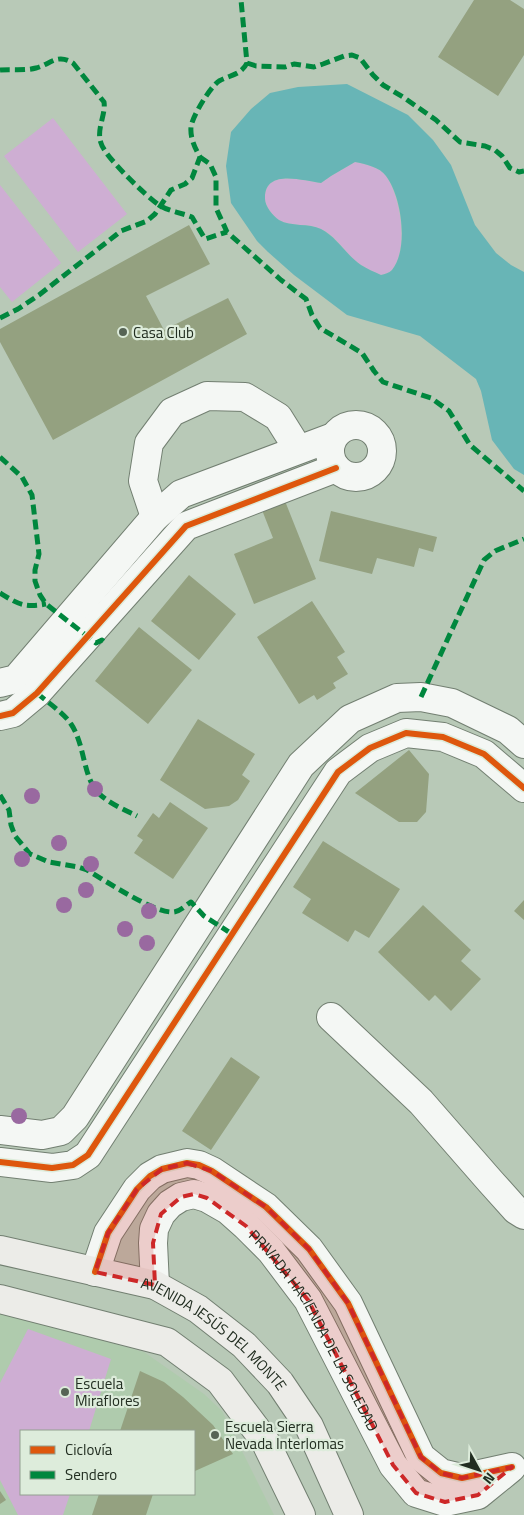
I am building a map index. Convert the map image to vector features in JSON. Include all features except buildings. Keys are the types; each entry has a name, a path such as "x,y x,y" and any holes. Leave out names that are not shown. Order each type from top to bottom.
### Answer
{"main road":[{"name":"AVENIDA JESÚS DEL MONTE","path":"0,1250 155,1285 198,1309 244,1345 280,1383 309,1426 349,1515"},
{"name":"AVENIDA JESÚS DEL MONTE","path":"0,1299 167,1342 220,1381 265,1441 301,1515"}],"street":[{"path":"155,517 143,481 149,443 172,412 207,396 245,397 278,417 298,449"},
{"path":"0,683 16,679 155,517 181,494 333,437 346,427 362,425 376,434 383,449 379,465 367,476 350,477 336,468 330,454 333,437"},
{"path":"0,716 13,713 37,693 186,526 336,468"},
{"path":"0,1130 42,1135 61,1131 75,1117 301,765 350,719 397,698 421,697 452,703 508,730 524,744"},
{"path":"0,1162 52,1168 73,1165 88,1155 338,772 370,748 406,733 443,738 484,754 524,788"},
{"path":"331,1017 422,1102 516,1210 524,1215"},
{"name":"PRIVADA HACIENDA DE LA SOLEDAD","path":"95,1272 108,1233 137,1189 150,1176 162,1168 187,1163 199,1165 212,1171 266,1207 309,1250 348,1303 421,1457 441,1473 462,1478 518,1464"},
{"name":"PRIVADA HACIENDA DE LA SOLEDAD","path":"155,1285 152,1243 154,1229 161,1214 170,1204 181,1197 194,1194 207,1198 228,1210 271,1251 308,1300 393,1465 416,1493 445,1502 478,1495 518,1464"}],"highlighted area":[{"path":"187,1163 212,1171 266,1207 309,1249 348,1303 421,1457 441,1473 462,1478 512,1467 478,1495 445,1502 416,1493 393,1465 308,1300 246,1226 207,1198 194,1194 181,1197 161,1214 153,1243 155,1285 95,1272 108,1233 137,1189 162,1169"}],"shaded area":[{"path":"53,118 127,214 78,252 4,156"},
{"path":"355,162 372,166 386,176 396,197 399,209 402,237 397,261 391,271 381,275 361,265 327,232 316,227 289,224 279,220 270,211 265,202 266,189 271,183 278,180 295,179 321,183"},
{"path":"0,185 61,263 12,302 0,287"},
{"path":"0,1313 144,1352 204,1394 222,1411 274,1515 0,1515"},
{"name":"Escuela Miraflores","path":"28,1329 111,1359 89,1430 20,1430 20,1495 70,1495 63,1515 18,1515 0,1480 0,1383"}],"water":[{"path":"347,84 408,115 433,140 451,165 475,225 496,253 511,265 524,272 524,475 514,469 492,440 481,391 476,379 420,336 347,315 294,275 268,252 257,241 231,203 226,166 231,132 251,109 270,93 298,87","holes":["355,162 372,166 386,176 392,185 399,209 402,237 397,261 392,270 381,275 356,261 327,232 316,227 289,224 279,220 270,211 265,202 266,189 271,183 286,179 321,183"]}],"marked path":[{"path":"0,318 39,295 121,231 147,221 155,214 171,190 185,184 192,178 200,157 191,135 192,122 215,84 242,70 247,63 241,0"},
{"path":"247,63 256,66 285,67 294,64 314,67 344,56 352,55 360,58 383,85 436,120 460,142 485,146 495,150 502,156 510,168 519,172 524,171"},
{"path":"0,70 32,69 58,59 73,63 104,102 104,112 100,127 101,143 118,166 145,194 159,205 192,217 205,239 227,232"},
{"path":"200,157 210,164 216,177 216,208 227,232 281,280 306,299 312,315 320,328 362,353 383,382 431,398 449,411 470,445 524,491"},
{"path":"0,457 22,477 32,495 39,554 35,570 35,581 40,595 46,604 96,643 102,640 106,644"},
{"path":"421,697 484,560 495,551 524,539"},
{"path":"0,593 22,604 32,606 46,604"},
{"path":"37,693 71,724 79,740 91,782 99,794 120,808 137,816"},
{"path":"0,795 9,810 15,836 30,854 49,862 87,870 130,896 155,908 174,912 191,902 204,916 232,934"}],"cycle path":[{"path":"0,716 13,713 37,693 186,526 336,468"},
{"path":"0,1162 52,1168 73,1165 88,1155 338,772 370,748 406,733 443,737 484,754 524,788"},
{"path":"95,1272 108,1233 137,1189 150,1176 162,1169 187,1163 199,1165 212,1171 266,1207 309,1249 348,1303 421,1457 441,1473 462,1478 512,1467"}],"place":[{"name":"Casa Club","path":"123,332"},
{"name":"Escuela Miraflores","path":"65,1392"},
{"name":"Escuela Sierra Nevada Interlomas","path":"215,1435"}]}
